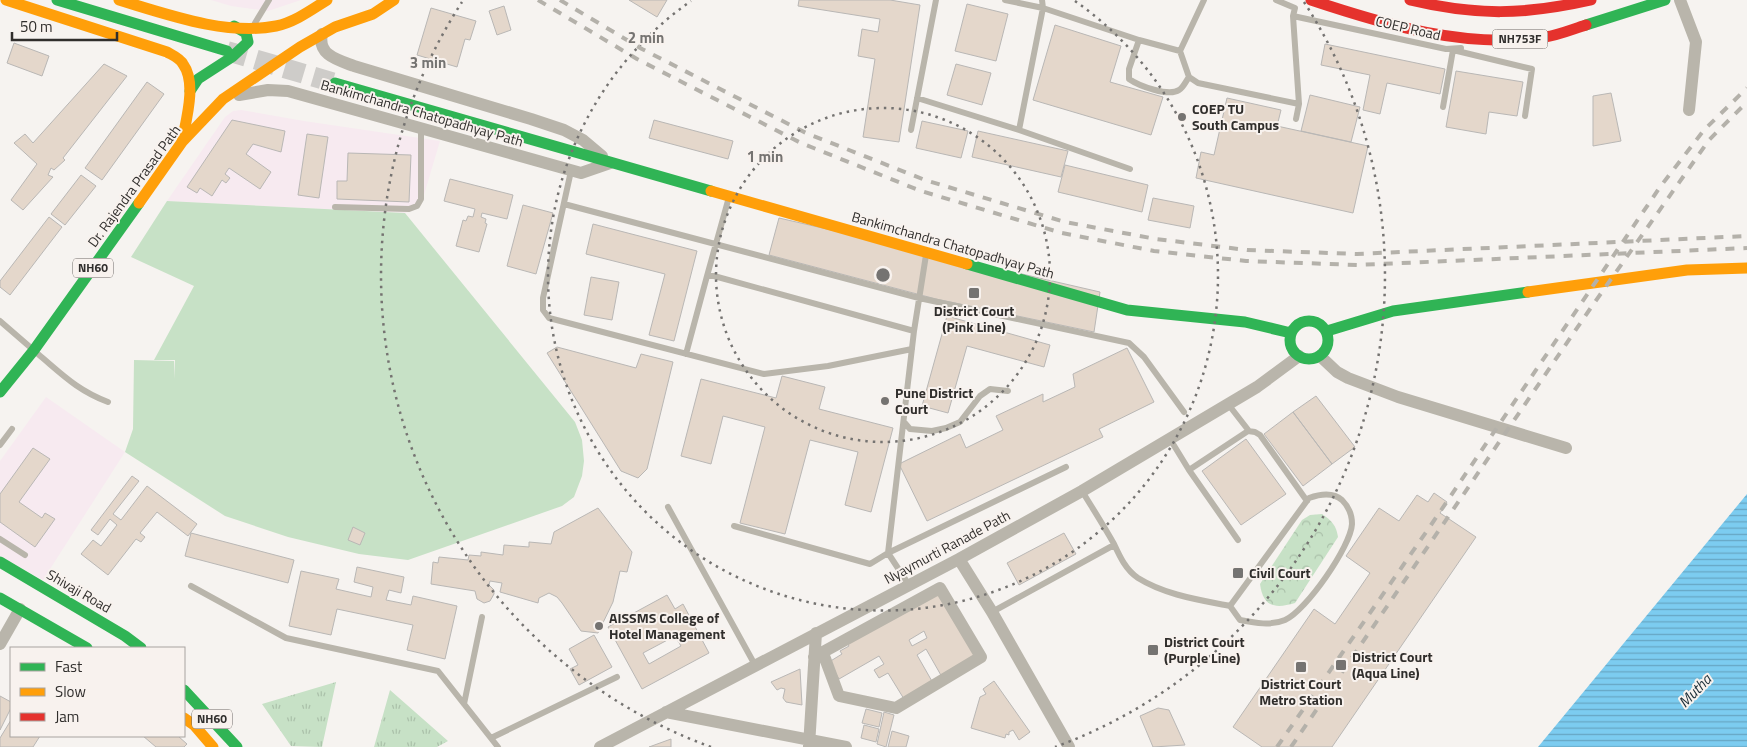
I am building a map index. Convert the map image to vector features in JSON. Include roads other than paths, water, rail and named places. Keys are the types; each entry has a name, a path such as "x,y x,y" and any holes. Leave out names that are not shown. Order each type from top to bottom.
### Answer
{"main road":[{"name":"NH60","path":"6,0 167,52 183,63 190,90 182,142"},
{"path":"57,0 227,51"},
{"path":"119,0 192,20 253,27 276,26 294,19 327,0"},
{"name":"NH60","path":"322,34 335,27 373,14 394,0"},
{"name":"NH753F","path":"1311,0 1372,20 1457,38 1501,41 1547,37 1665,0"},
{"name":"NH753F","path":"1410,0 1462,11 1501,14 1565,7 1591,0"},
{"path":"335,27 356,7"},
{"path":"190,90 198,78 232,57 248,42 246,33 234,26"},
{"name":"Dr. Rajendra Prasad Path","path":"0,392 34,350 182,142 223,99 300,46 322,34"},
{"path":"335,83 562,147 610,163"},
{"name":"Bankimchandra Chatopadhyay Path","path":"610,163 1127,310 1244,322 1291,332"},
{"path":"1326,331 1392,311 1686,270 1747,268"},
{"path":"1309,321 1319,324 1326,331 1327,347 1320,356 1310,359 1299,356 1295,353 1290,343 1291,332 1298,324 1309,321"},
{"name":"Shivaji Road","path":"0,562 141,647"},
{"path":"0,598 85,647"},
{"name":"NH60","path":"185,691 237,747"},
{"name":"NH60","path":"185,713 213,747"},
{"name":"NH60","path":"185,719 194,725"}],"street":[{"path":"1680,0 1696,42 1688,110"},
{"name":"Bankimchandra Chatopadhyay Path","path":"322,34 322,48 330,56 354,66 531,118 564,130 583,140 610,163"},
{"name":"Bankimchandra Chatopadhyay Path","path":"223,99 268,90 288,92 571,171 581,173 610,163"},
{"name":"Nyaymurti Ranade Path","path":"600,747 959,559 1082,491 1257,387 1299,356"},
{"path":"1320,356 1337,372 1348,378 1398,397 1566,448"},
{"path":"959,559 992,612 1069,747"},
{"path":"940,588 981,657 896,708 839,696 819,655 940,588"},
{"path":"0,644 20,609"},
{"path":"809,743 819,655 816,633"},
{"path":"666,712 809,743 846,747"}],"lane":[{"path":"0,6 2,0"},
{"path":"253,27 269,0"},
{"path":"911,130 936,0"},
{"path":"1005,0 1043,8 1139,40 1180,51"},
{"path":"1019,130 1043,8 1042,0"},
{"path":"1204,0 1180,51 1189,77 1198,83 1299,104"},
{"path":"1276,0 1295,8 1293,16 1299,104 1296,118"},
{"name":"COEP Road","path":"1293,16 1453,50 1547,37"},
{"path":"1139,40 1129,69 1129,79 1138,86 1171,93 1180,90 1189,77"},
{"path":"1443,106 1453,50 1532,69 1525,116"},
{"path":"917,98 1019,130 1130,169"},
{"path":"334,207 409,209 417,206 421,199 421,128"},
{"path":"571,171 543,298 543,310 548,318 764,374 828,366 912,349"},
{"path":"686,354 729,197"},
{"path":"564,204 919,298 1130,343 1144,357 1184,412"},
{"path":"909,585 888,553 914,331 927,253"},
{"path":"707,276 714,276 914,331"},
{"path":"0,321 74,385 108,402"},
{"path":"904,422 910,429 932,431 946,428 960,422 980,396 990,389 1008,391"},
{"path":"1228,404 1249,431"},
{"path":"0,445 12,429"},
{"path":"1189,470 1249,431 1255,432 1260,435 1307,501"},
{"path":"1170,439 1189,470 1238,540"},
{"path":"734,526 870,564 888,553 1066,467"},
{"path":"1082,491 1119,556 1138,578 1170,592 1230,606 1240,620 1271,624 1285,620 1299,612 1342,553 1349,538 1352,524 1350,510 1341,499 1330,494 1309,498 1230,606"},
{"path":"668,507 755,665"},
{"path":"0,539 25,556"},
{"path":"992,612 1114,545"},
{"path":"190,586 286,638 438,671 498,747"},
{"path":"464,704 482,617"},
{"path":"491,738 617,677"}],"water":[{"name":"Mutha","path":"1747,494 1747,747 1538,747"}],"tunnel":[{"path":"227,51 335,83"}],"railway":[{"path":"538,0 637,59 801,143 921,191 1062,233 1154,251 1246,261 1357,265 1747,248"},
{"path":"560,0 642,49 806,133 925,180 1065,222 1156,239 1247,250 1357,254 1747,236"},
{"path":"1277,747 1431,525 1660,187 1704,130 1747,88"},
{"path":"1291,747 1590,309 1709,140 1747,102"}],"place":[{"name":"COEP TU South Campus","path":"1182,117"},
{"name":"District Court (Pink Line)","path":"974,293"},
{"name":"Pune District Court","path":"885,401"},
{"name":"Civil Court","path":"1238,573"},
{"name":"AISSMS College of Hotel Management","path":"599,626"},
{"name":"District Court (Purple Line)","path":"1153,650"},
{"name":"District Court (Aqua Line)","path":"1341,665"},
{"name":"District Court Metro Station","path":"1301,667"}]}
